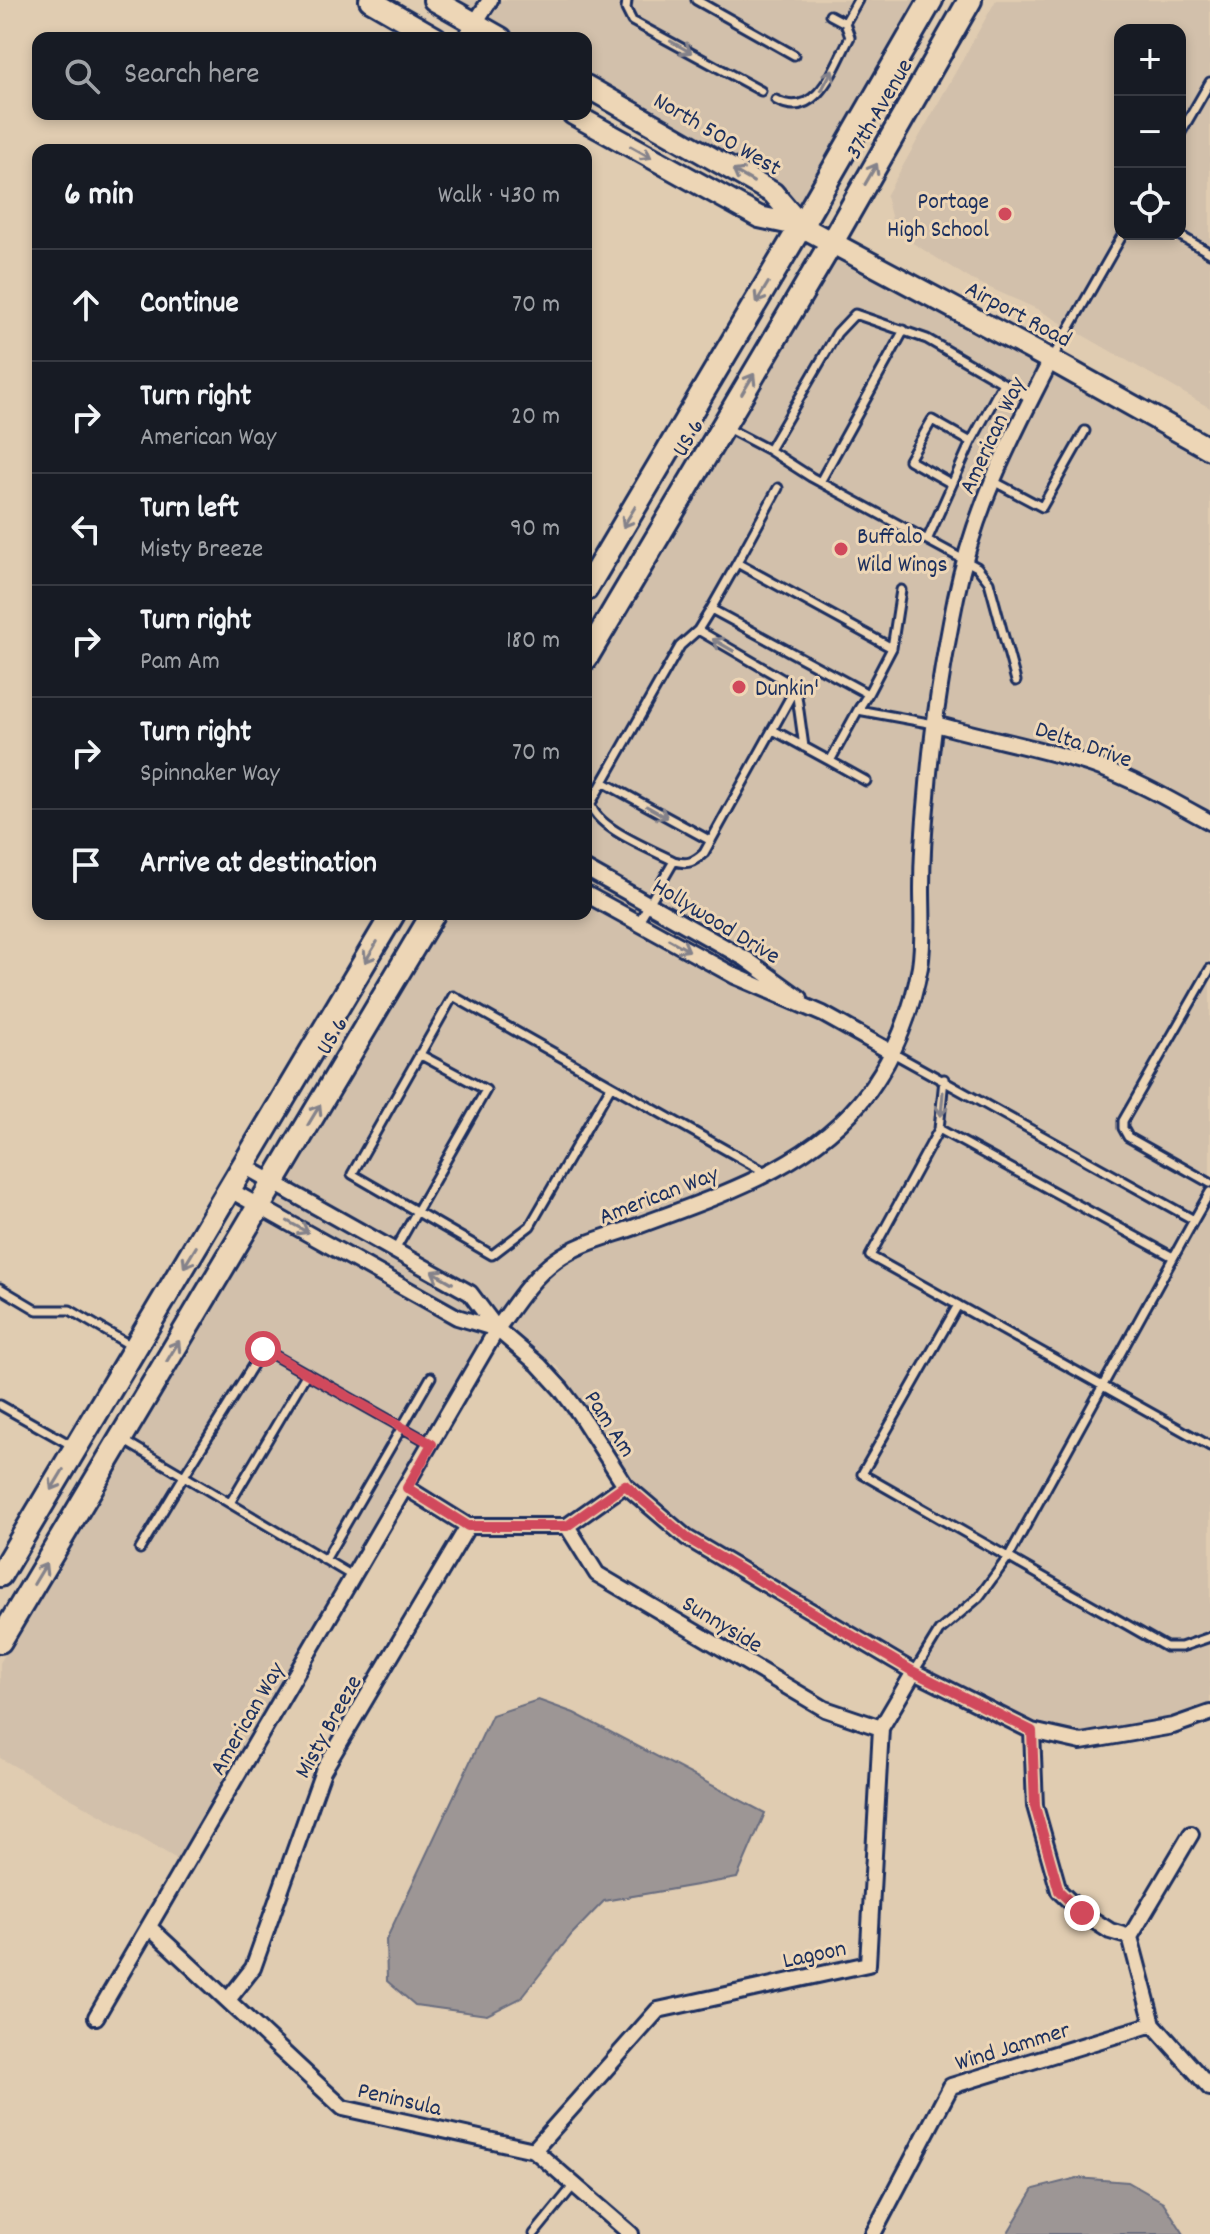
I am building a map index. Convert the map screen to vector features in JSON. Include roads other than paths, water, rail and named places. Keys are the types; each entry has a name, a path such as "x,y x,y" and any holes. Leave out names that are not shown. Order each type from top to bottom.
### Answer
{"main road":[{"name":"37th Avenue","path":"801,226 931,0"},
{"name":"37th Avenue","path":"832,242 970,0"},
{"name":"US 6","path":"592,579 801,226"},
{"name":"US 6","path":"592,648 832,242"},
{"name":"US 6","path":"1,1569 389,920"},
{"name":"US 6","path":"0,1641 429,920"}],"street":[{"path":"370,0 426,32"},
{"path":"434,0 470,30 490,0"},
{"name":"North 500 West","path":"592,89 773,193 801,226"},
{"path":"584,120 759,217 801,226"},
{"name":"Airport Road","path":"801,226 1210,449"},
{"name":"American Way","path":"96,2017 497,1329 529,1285 558,1259 587,1244 718,1196 808,1151 838,1126 869,1090 891,1052 908,1017 920,965 927,792 965,558 991,480 1051,360"},
{"name":"Delta Drive","path":"936,724 1037,748 1096,766 1210,822"},
{"name":"Hollywood Drive","path":"592,872 746,959 823,1014"},
{"name":"Hollywood Drive","path":"592,897 735,976 823,1014 891,1052"},
{"name":"Pam Am","path":"244,1166 470,1293 497,1329 539,1365 561,1389 625,1485 687,1538 914,1672 1032,1731 1081,1742 1173,1726 1210,1713"},
{"name":"Pam Am","path":"230,1190 457,1317 497,1329"},
{"path":"407,1488 468,1526 567,1526 625,1485"},
{"name":"Misty Breeze","path":"228,2000 253,1968 323,1771 468,1526"},
{"name":"Sunnyside","path":"567,1526 597,1574 825,1709 881,1728"},
{"name":"Lagoon","path":"534,2150 658,2010 868,1964 881,1728 914,1672"},
{"path":"1032,1731 1035,1806 1059,1891 1082,1913 1110,1931 1130,1937"},
{"path":"1191,1834 1130,1937 1153,2024 1210,2088"},
{"name":"Peninsula","path":"149,1927 343,2108 534,2150 631,2234"},
{"name":"Wind Jammer","path":"873,2234 951,2086 1153,2024"}],"lane":[{"path":"627,0 626,9 632,21 761,91"},
{"path":"696,0 794,55"},
{"path":"845,23 858,0"},
{"path":"776,100 787,106 802,105 821,92 850,37 845,23 830,15"},
{"path":"1186,124 1210,82"},
{"path":"1186,239 1210,253"},
{"path":"1051,360 1120,240"},
{"path":"769,450 837,333 855,314 927,339 1031,399"},
{"path":"820,482 904,330"},
{"path":"928,538 971,442 1003,383"},
{"path":"952,484 909,460 932,420 971,442"},
{"path":"723,426 977,567 989,582 1016,681"},
{"path":"991,480 1042,507 1085,431"},
{"path":"592,801 680,646 698,630 711,609 778,488"},
{"path":"737,563 892,648"},
{"path":"830,761 892,648 901,590"},
{"path":"711,609 868,694"},
{"path":"698,630 796,687"},
{"path":"592,812 603,823 674,861 684,864 695,861 711,841 796,687"},
{"path":"796,687 804,747"},
{"path":"858,710 936,724"},
{"path":"773,730 866,781"},
{"path":"603,782 711,841"},
{"path":"638,923 674,861"},
{"path":"1210,969 1123,1121 1128,1137 1210,1183"},
{"path":"611,1086 530,1226 492,1255 352,1174 453,996 767,1173"},
{"path":"891,1052 1194,1220"},
{"path":"395,1250 486,1090 419,1054"},
{"path":"944,1079 939,1129 870,1256 1210,1446"},
{"path":"939,1129 1173,1257"},
{"path":"914,1672 939,1631 979,1597 1009,1556 1210,1192"},
{"path":"0,1288 37,1310 70,1310 135,1348"},
{"path":"958,1305 862,1474 1166,1647 1181,1647 1210,1637"},
{"path":"140,1549 263,1349 432,1444"},
{"path":"230,1503 307,1373"},
{"path":"325,1560 431,1377"},
{"path":"0,1405 76,1448"},
{"path":"121,1438 354,1577"},
{"path":"534,2234 574,2185"}],"place":[{"name":"Portage High School","path":"1005,214"},
{"name":"Buffalo Wild Wings","path":"841,549"},
{"name":"Dunkin'","path":"739,687"}]}
